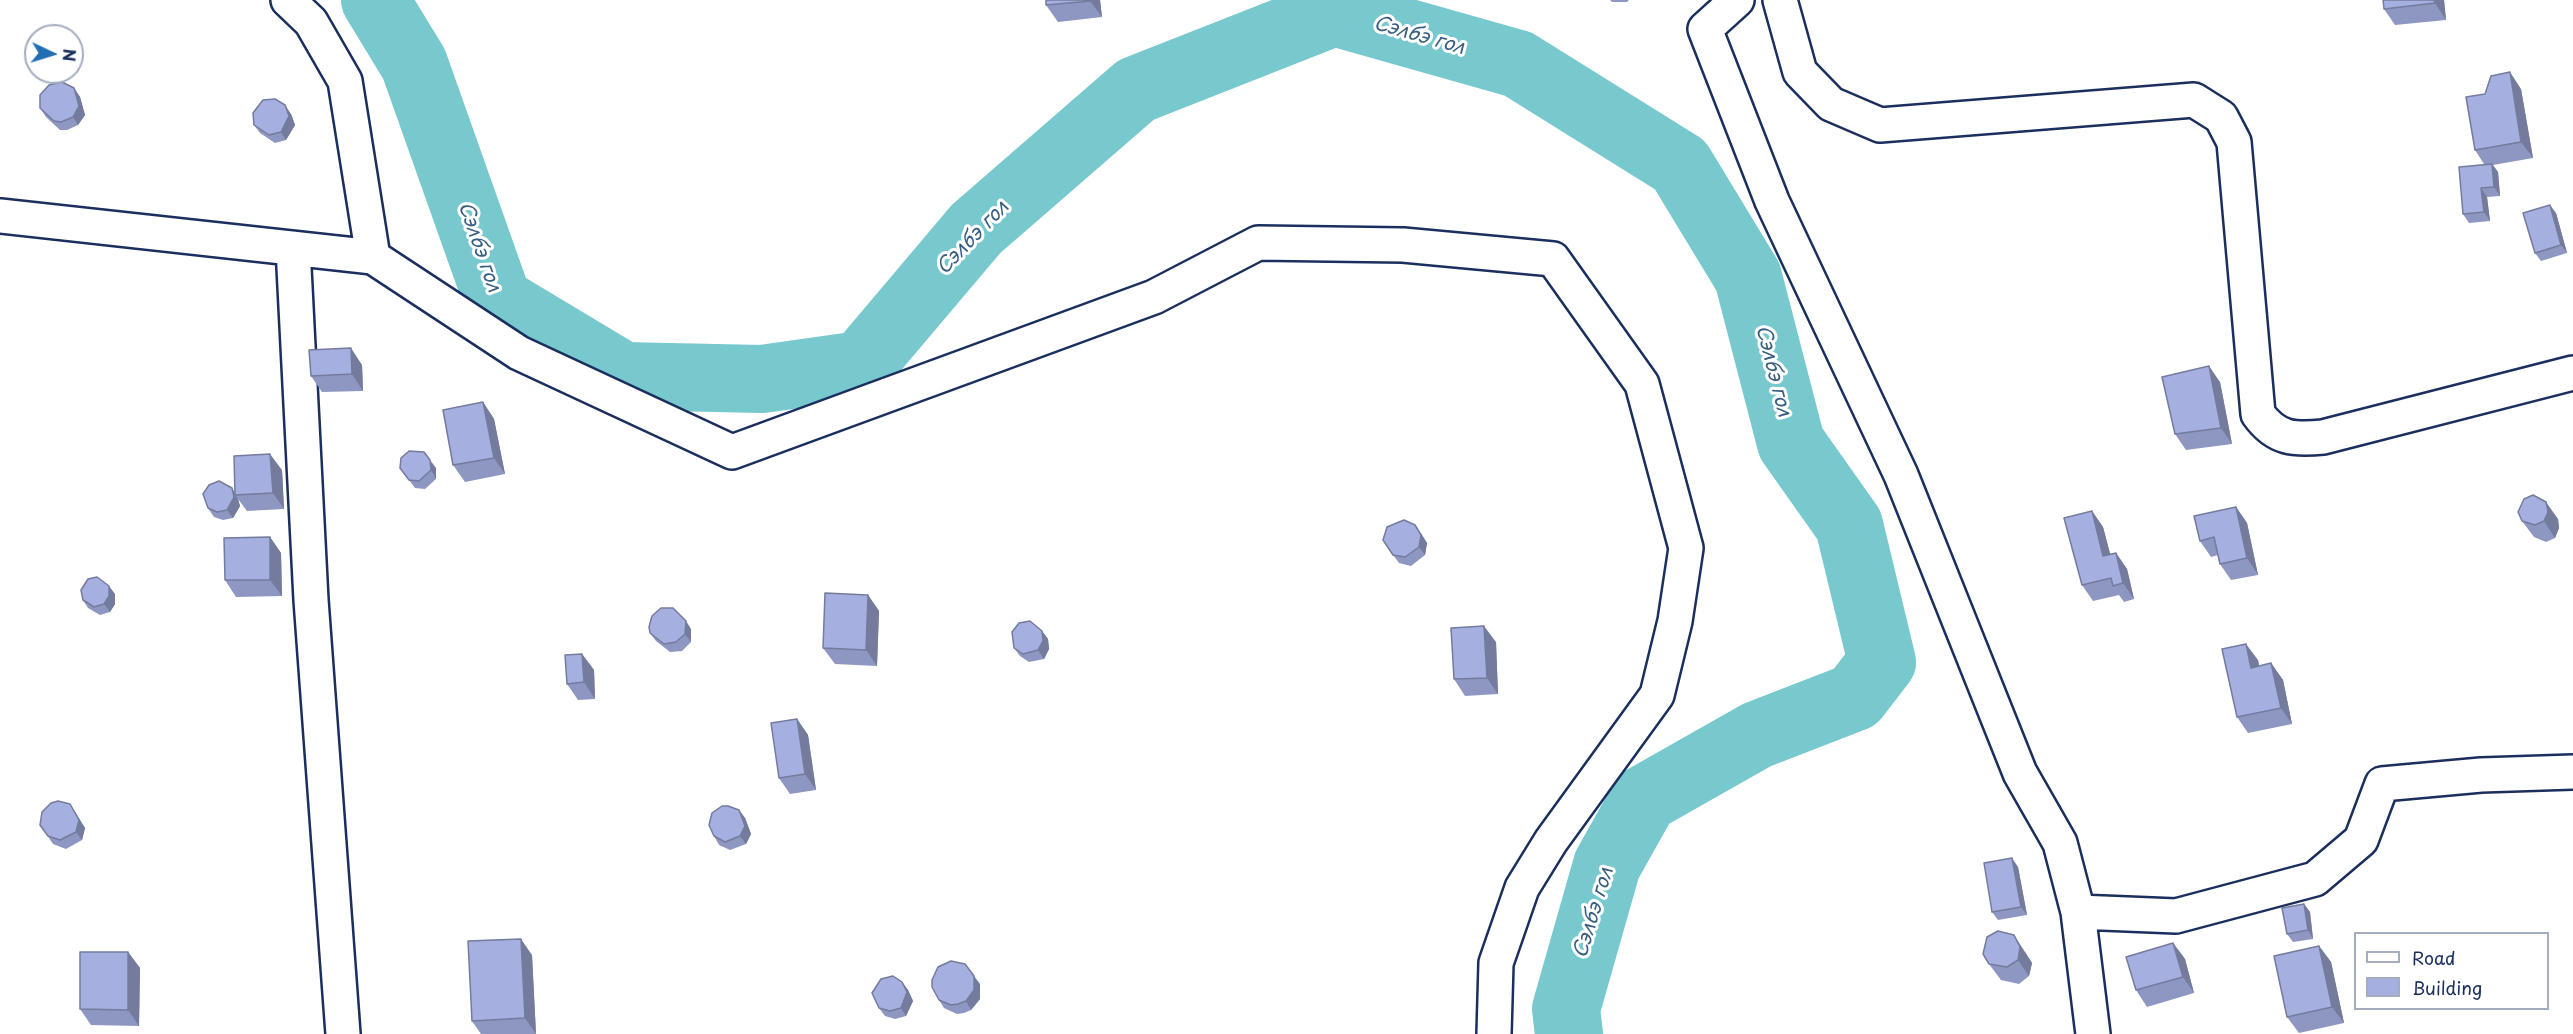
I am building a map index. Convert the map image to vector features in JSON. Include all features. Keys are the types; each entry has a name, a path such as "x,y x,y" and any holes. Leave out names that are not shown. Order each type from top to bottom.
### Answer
{"street":[{"path":"288,0 311,22 345,81 373,257"},
{"path":"1737,0 1705,29 1772,201 1901,475 2020,773 2060,843 2078,912 2093,1034"},
{"path":"1780,0 1800,72 1831,104 1880,125 2194,100 2221,117 2234,142 2258,414 2268,428 2276,432 2301,439 2323,437 2573,374"},
{"path":"0,216 373,257 519,353 732,452 1154,297 1258,243 1403,245 1553,259 1642,384 1686,548 1675,621 1657,695 1551,841 1522,888 1496,963 1494,1034"},
{"path":"293,248 311,600 343,1034"},
{"path":"2078,912 2176,916 2315,879 2361,840 2382,784 2481,775 2573,772"}],"building":[{"path":"1046,0 1090,0 1090,1 1046,5"},
{"path":"2383,0 2434,0 2435,3 2384,9"},
{"path":"2510,72 2521,142 2475,150 2466,97 2485,94 2491,76"},
{"path":"66,84 74,88 79,106 73,117 61,122 54,121 40,108 40,95 49,85"},
{"path":"275,99 285,105 289,116 281,132 269,135 254,125 253,113 263,100"},
{"path":"2492,164 2494,187 2481,188 2484,212 2463,214 2459,167"},
{"path":"2550,205 2561,245 2535,253 2523,213"},
{"path":"351,348 352,374 311,376 309,350"},
{"path":"2209,366 2221,428 2175,434 2162,377"},
{"path":"483,402 494,458 453,465 443,410"},
{"path":"409,451 424,452 430,460 431,470 419,481 409,480 400,468 401,458"},
{"path":"270,454 273,493 235,495 234,456"},
{"path":"219,481 232,488 234,497 227,510 217,512 208,508 203,494 209,485"},
{"path":"2533,495 2546,502 2548,512 2544,521 2535,525 2522,521 2518,512 2524,499"},
{"path":"2236,507 2247,558 2220,564 2214,537 2200,541 2194,516"},
{"path":"2092,511 2103,556 2116,553 2123,583 2113,586 2111,578 2082,585 2064,518"},
{"path":"1404,520 1415,525 1421,535 1419,547 1405,557 1393,555 1383,540 1387,527"},
{"path":"270,537 270,580 225,580 224,538"},
{"path":"97,577 109,586 109,596 104,604 94,607 83,600 81,590 88,579"},
{"path":"825,593 868,595 866,650 823,648"},
{"path":"661,608 673,608 686,621 685,634 676,642 664,644 650,633 652,616"},
{"path":"1030,621 1042,631 1043,641 1038,650 1023,654 1014,648 1012,632 1019,623"},
{"path":"1484,626 1487,678 1454,679 1451,628"},
{"path":"2246,644 2251,668 2271,663 2281,708 2237,717 2222,649"},
{"path":"582,654 584,682 567,684 565,655"},
{"path":"797,719 805,774 779,778 771,723"},
{"path":"58,801 70,804 79,820 76,832 60,840 48,836 40,825 42,812 51,803"},
{"path":"722,806 739,810 745,826 740,836 725,842 714,836 709,825 712,813"},
{"path":"2012,858 2021,907 1992,912 1984,863"},
{"path":"2304,904 2308,930 2287,934 2282,908"},
{"path":"1998,931 2014,935 2020,947 2018,960 2007,967 1989,964 1983,954 1987,937"},
{"path":"521,939 525,1018 472,1021 468,941"},
{"path":"2173,943 2183,977 2136,990 2126,957"},
{"path":"2319,946 2332,1007 2287,1017 2274,956"},
{"path":"80,952 128,952 128,1010 80,1009"},
{"path":"951,961 965,964 974,976 974,990 966,1001 951,1005 939,1000 932,987 932,980 938,967"},
{"path":"893,976 902,982 907,992 901,1008 890,1011 879,1008 872,993 881,979"}],"waterway":[{"name":"Сэлбэ гол","path":"375,0 414,64 498,301 623,376 762,379 861,365 976,229 1136,90 1334,12 1518,64 1680,165 1748,277 1791,443 1849,525 1882,662 1855,697 1757,735 1644,799 1607,865 1566,1009 1569,1034"}]}
